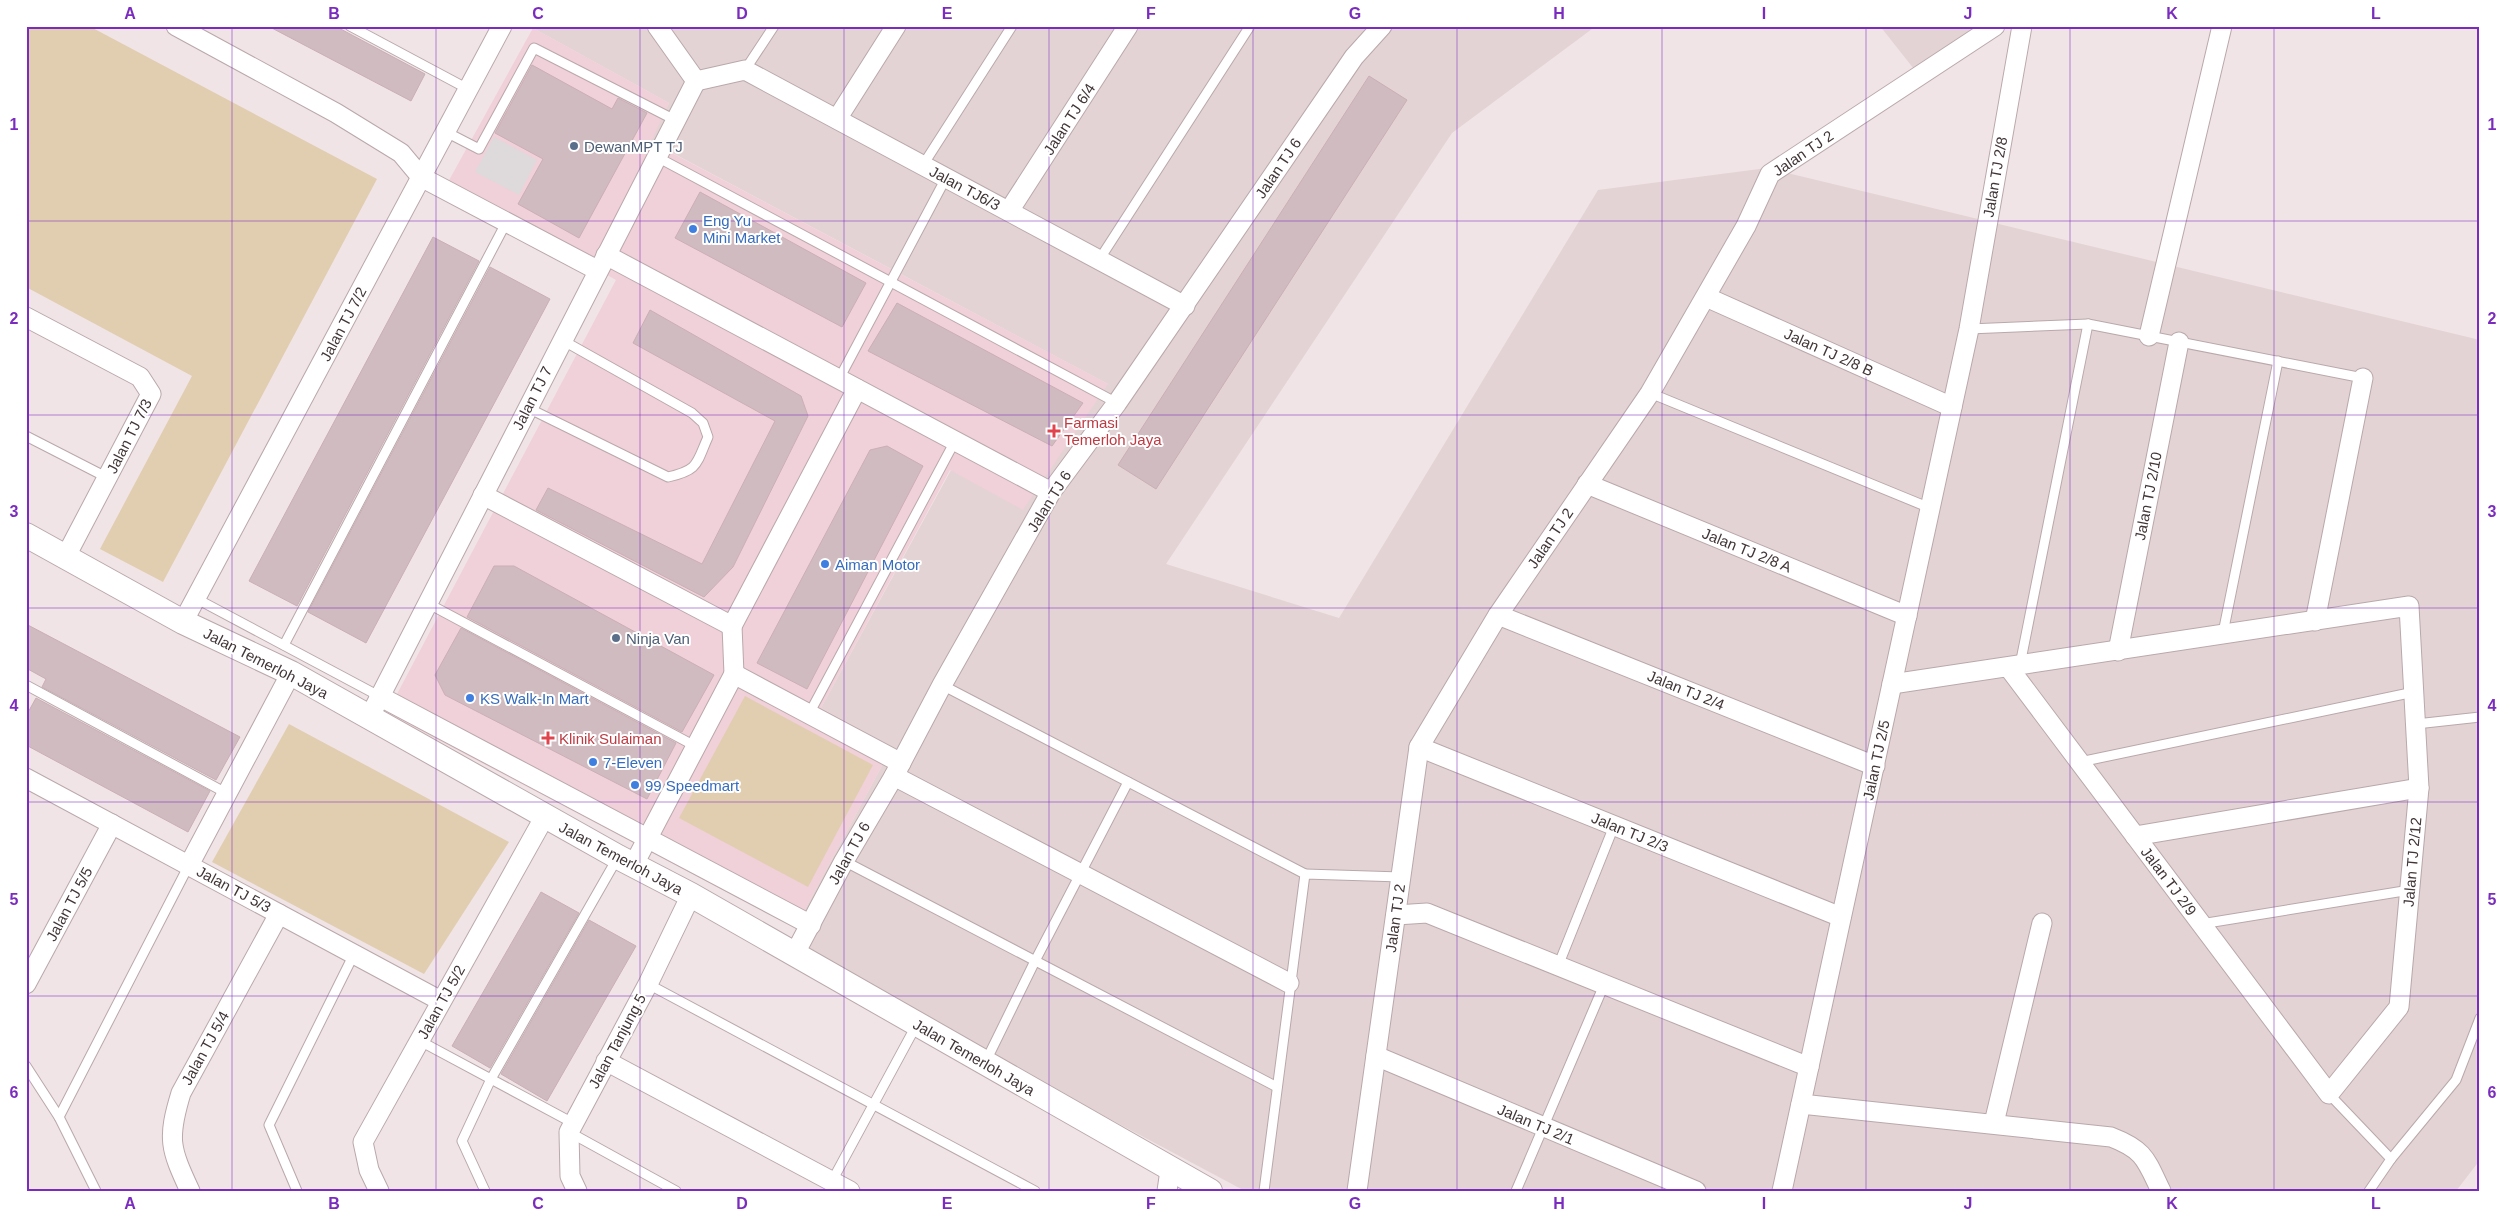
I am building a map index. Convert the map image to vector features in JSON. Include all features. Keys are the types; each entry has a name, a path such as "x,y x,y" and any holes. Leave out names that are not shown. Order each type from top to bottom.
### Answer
{"street":[{"path":"176,26 196,31 336,113 401,153 421,177 506,223 602,263 839,379 1051,492"},
{"name":"Jalan TJ 7/2","path":"183,622 502,26"},
{"path":"837,119 896,26"},
{"name":"Jalan TJ 6/4","path":"1009,211 1128,26"},
{"name":"Jalan TJ 6","path":"794,955 942,684 1051,492 1117,403 1185,306 1354,57 1382,26"},
{"name":"Jalan TJ 2","path":"1357,1191 1419,747 1498,615 1650,393 1746,226 1770,174 1995,26"},
{"name":"Jalan TJ 2/8","path":"1969,328 2022,26"},
{"path":"2149,336 2222,26"},
{"path":"661,29 696,81 746,70"},
{"name":"Jalan TJ6/3","path":"746,70 1185,306"},
{"name":"Jalan TJ 7","path":"375,706 696,81"},
{"name":"Jalan TJ 2/8 B","path":"1706,297 1952,407"},
{"name":"Jalan TJ 7/3","path":"26,317 140,377 151,394 66,556"},
{"name":"Jalan TJ 2/5","path":"1782,1191 1969,328"},
{"name":"Jalan TJ 2/10","path":"2118,651 2179,342"},
{"path":"1892,684 2315,620 2363,378"},
{"path":"626,861 647,838 734,674 732,626 857,389"},
{"name":"Jalan TJ 2/8 A","path":"1587,484 1907,616"},
{"path":"483,494 732,626"},
{"name":"Jalan Temerloh Jaya","path":"26,535 183,622 291,673 375,706 545,816 691,895 985,1063 1168,1180 1210,1191"},
{"name":"Jalan TJ 2/12","path":"2315,620 2409,606 2419,788 2399,1008 2329,1094"},
{"name":"Jalan TJ 2/4","path":"1498,615 1874,766"},
{"name":"Jalan TJ 2/9","path":"2014,666 2080,762 2329,1094"},
{"path":"189,865 291,673"},
{"path":"734,674 809,714 897,769 1080,874 1289,983"},
{"path":"375,706 647,838 811,924"},
{"name":"Jalan TJ 2/3","path":"1419,747 1842,917"},
{"name":"Jalan TJ 5/3","path":"26,778 441,1002"},
{"path":"2135,836 2419,788"},
{"name":"Jalan TJ 5/2","path":"379,1191 369,1170 363,1142 545,816"},
{"name":"Jalan TJ 5/5","path":"26,984 112,824"},
{"name":"Jalan Tanjung 5","path":"571,1127 648,984 691,895"},
{"path":"1396,915 1426,913 1809,1068"},
{"name":"Jalan TJ 5/4","path":"190,1191 177,1162 171,1139 174,1115 181,1093 279,914"},
{"path":"1994,1123 2042,923"},
{"name":"Jalan TJ 2/1","path":"1376,1056 1696,1191"},
{"path":"606,1061 842,1188"},
{"path":"1801,1104 1994,1123 2111,1137 2129,1144 2145,1156 2161,1191"},
{"path":"571,1127 570,1176 577,1191"}],"lane":[{"path":"350,26 468,89"},
{"path":"746,70 774,26"},
{"path":"923,165 1012,26"},
{"path":"1099,260 1250,26"},
{"path":"446,132 478,149 534,48 675,120"},
{"path":"657,157 1117,403"},
{"path":"839,379 946,178"},
{"path":"284,645 506,223"},
{"path":"1969,328 2088,324 2363,378"},
{"path":"2014,666 2088,324"},
{"path":"528,408 668,477 695,468 708,437 703,423 692,413 562,340"},
{"path":"2223,633 2278,361"},
{"path":"1650,393 1930,508"},
{"path":"26,436 108,478"},
{"path":"809,714 955,441"},
{"path":"196,599 284,645 375,706"},
{"path":"427,603 696,746"},
{"path":"942,684 1305,874 1401,877"},
{"path":"26,685 228,794"},
{"path":"2080,762 2414,692"},
{"path":"2416,724 2480,717"},
{"path":"985,1063 1035,961 1128,782"},
{"path":"1558,966 1614,826"},
{"path":"485,1191 462,1141 491,1079 626,861"},
{"path":"844,861 1277,1088"},
{"path":"59,1117 189,865"},
{"path":"1264,1191 1289,983 1305,874"},
{"path":"2201,924 2410,890"},
{"path":"297,1191 269,1126 354,954"},
{"path":"648,984 1036,1191"},
{"path":"1516,1191 1604,985"},
{"path":"2369,1191 2391,1159 2456,1080 2480,1018"},
{"path":"842,1188 873,1104 917,1024"},
{"path":"420,1041 491,1079 676,1191"},
{"path":"26,1066 59,1117 96,1191"},
{"path":"2329,1094 2391,1159"}],"shaded area":[{"path":"26,26 89,26 377,179 163,582 100,549 192,376 26,287"},
{"path":"534,26 1596,26 1452,133 1166,564 1339,618 1598,190 1767,168 2480,340 2480,1160 2456,1191 1245,1191 813,961 795,928 892,747 821,708 951,470 1108,384 650,141 669,103 533,28"},
{"path":"1880,26 1997,26 1925,83"},
{"path":"533,28 669,103 651,142 1108,384 1023,510 950,470 821,708 892,747 795,928 387,713 616,280 447,184"},
{"path":"494,137 537,160 519,195 475,172"},
{"path":"745,696 873,765 808,887 679,818"},
{"path":"289,724 509,842 424,974 212,862"}],"building":[{"path":"268,26 335,26 425,74 411,101"},
{"name":"DewanMPT TJ","path":"532,65 612,109 618,98 647,113 579,238 518,204 543,159 495,133"},
{"path":"1369,76 1407,100 1156,489 1118,465"},
{"path":"700,192 866,283 842,327 675,238"},
{"path":"433,237 479,261 297,606 249,581"},
{"path":"490,267 550,299 366,643 308,612"},
{"path":"897,303 1083,403 1052,446 868,351"},
{"path":"650,310 801,396 808,416 733,567 704,597 536,510 548,488 702,564 775,421 633,343"},
{"path":"887,446 923,466 807,689 757,663 870,450"},
{"path":"494,566 514,566 714,675 682,732 467,617"},
{"path":"26,624 240,737 216,780 42,687 46,679 26,668"},
{"path":"461,628 676,743 647,799 445,695 435,675"},
{"path":"36,698 210,791 188,832 26,745 26,716"},
{"path":"541,892 579,913 490,1068 452,1046"},
{"path":"589,920 636,946 547,1101 501,1074"}],"place":[{"name":"DewanMPT TJ","path":"574,146"},
{"name":"Eng Yu Mini Market","path":"693,229"},
{"name":"Farmasi Temerloh Jaya","path":"1054,431"},
{"name":"Aiman Motor","path":"825,564"},
{"name":"Ninja Van","path":"616,638"},
{"name":"KS Walk-In Mart","path":"470,698"},
{"name":"Klinik Sulaiman","path":"548,738"},
{"name":"7-Eleven","path":"593,762"},
{"name":"99 Speedmart","path":"635,785"}]}
